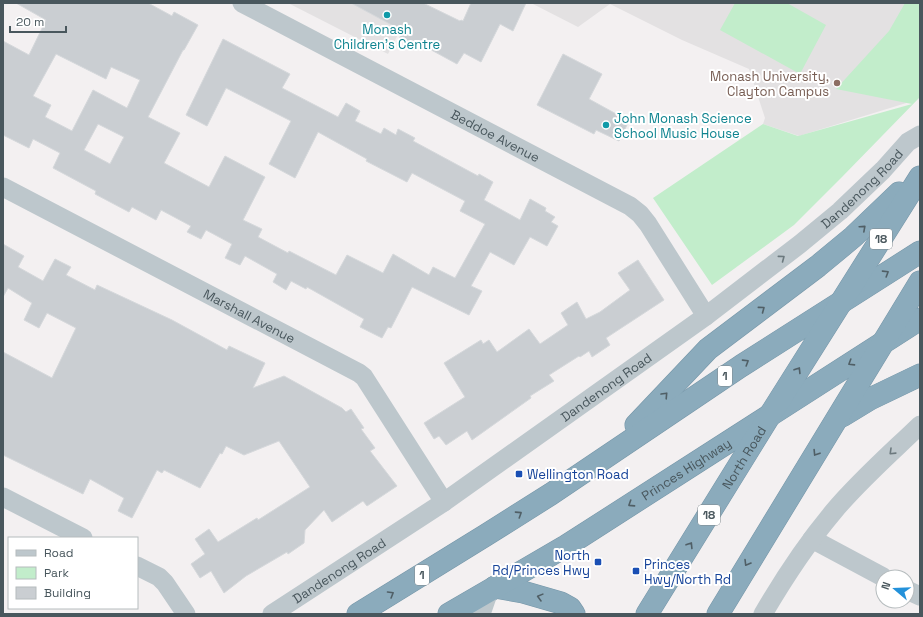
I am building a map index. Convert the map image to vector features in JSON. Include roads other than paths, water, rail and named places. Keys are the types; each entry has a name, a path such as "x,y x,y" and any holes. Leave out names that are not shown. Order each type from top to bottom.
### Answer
{"highway":[{"path":"609,454 708,349 818,266 853,237 920,173"},
{"name":"18","path":"842,302 920,177"},
{"name":"1","path":"358,614 448,560 551,494 741,366 920,252"},
{"path":"718,614 751,557 920,282"},
{"name":"North Road","path":"647,614 842,302"},
{"name":"Princes Highway","path":"449,614 566,546 920,319"},
{"path":"836,420 870,399 920,375"},
{"path":"492,589 523,592 561,603 570,608 574,614"}],"street":[{"name":"Beddoe Avenue","path":"242,3 630,206 640,214 648,224 706,316"},
{"name":"Dandenong Road","path":"272,614 444,502 706,316 800,244 840,211 883,170 908,142 920,135"},
{"name":"Marshall Avenue","path":"3,187 360,373 444,502"},
{"path":"763,614 812,539 835,510 872,471 920,425"},
{"path":"3,496 81,537"},
{"path":"812,539 875,573"},
{"path":"138,566 159,577 165,583 186,614"},
{"path":"481,614 492,589"}],"place":[{"name":"Monash Children's Centre","path":"387,15"},
{"name":"Monash University, Clayton Campus","path":"837,83"},
{"name":"John Monash Science School Music House","path":"606,125"},
{"name":"Wellington Road","path":"519,474"},
{"name":"North Rd/Princes Hwy","path":"598,562"},
{"name":"Princes Hwy/North Rd","path":"636,571"}]}
